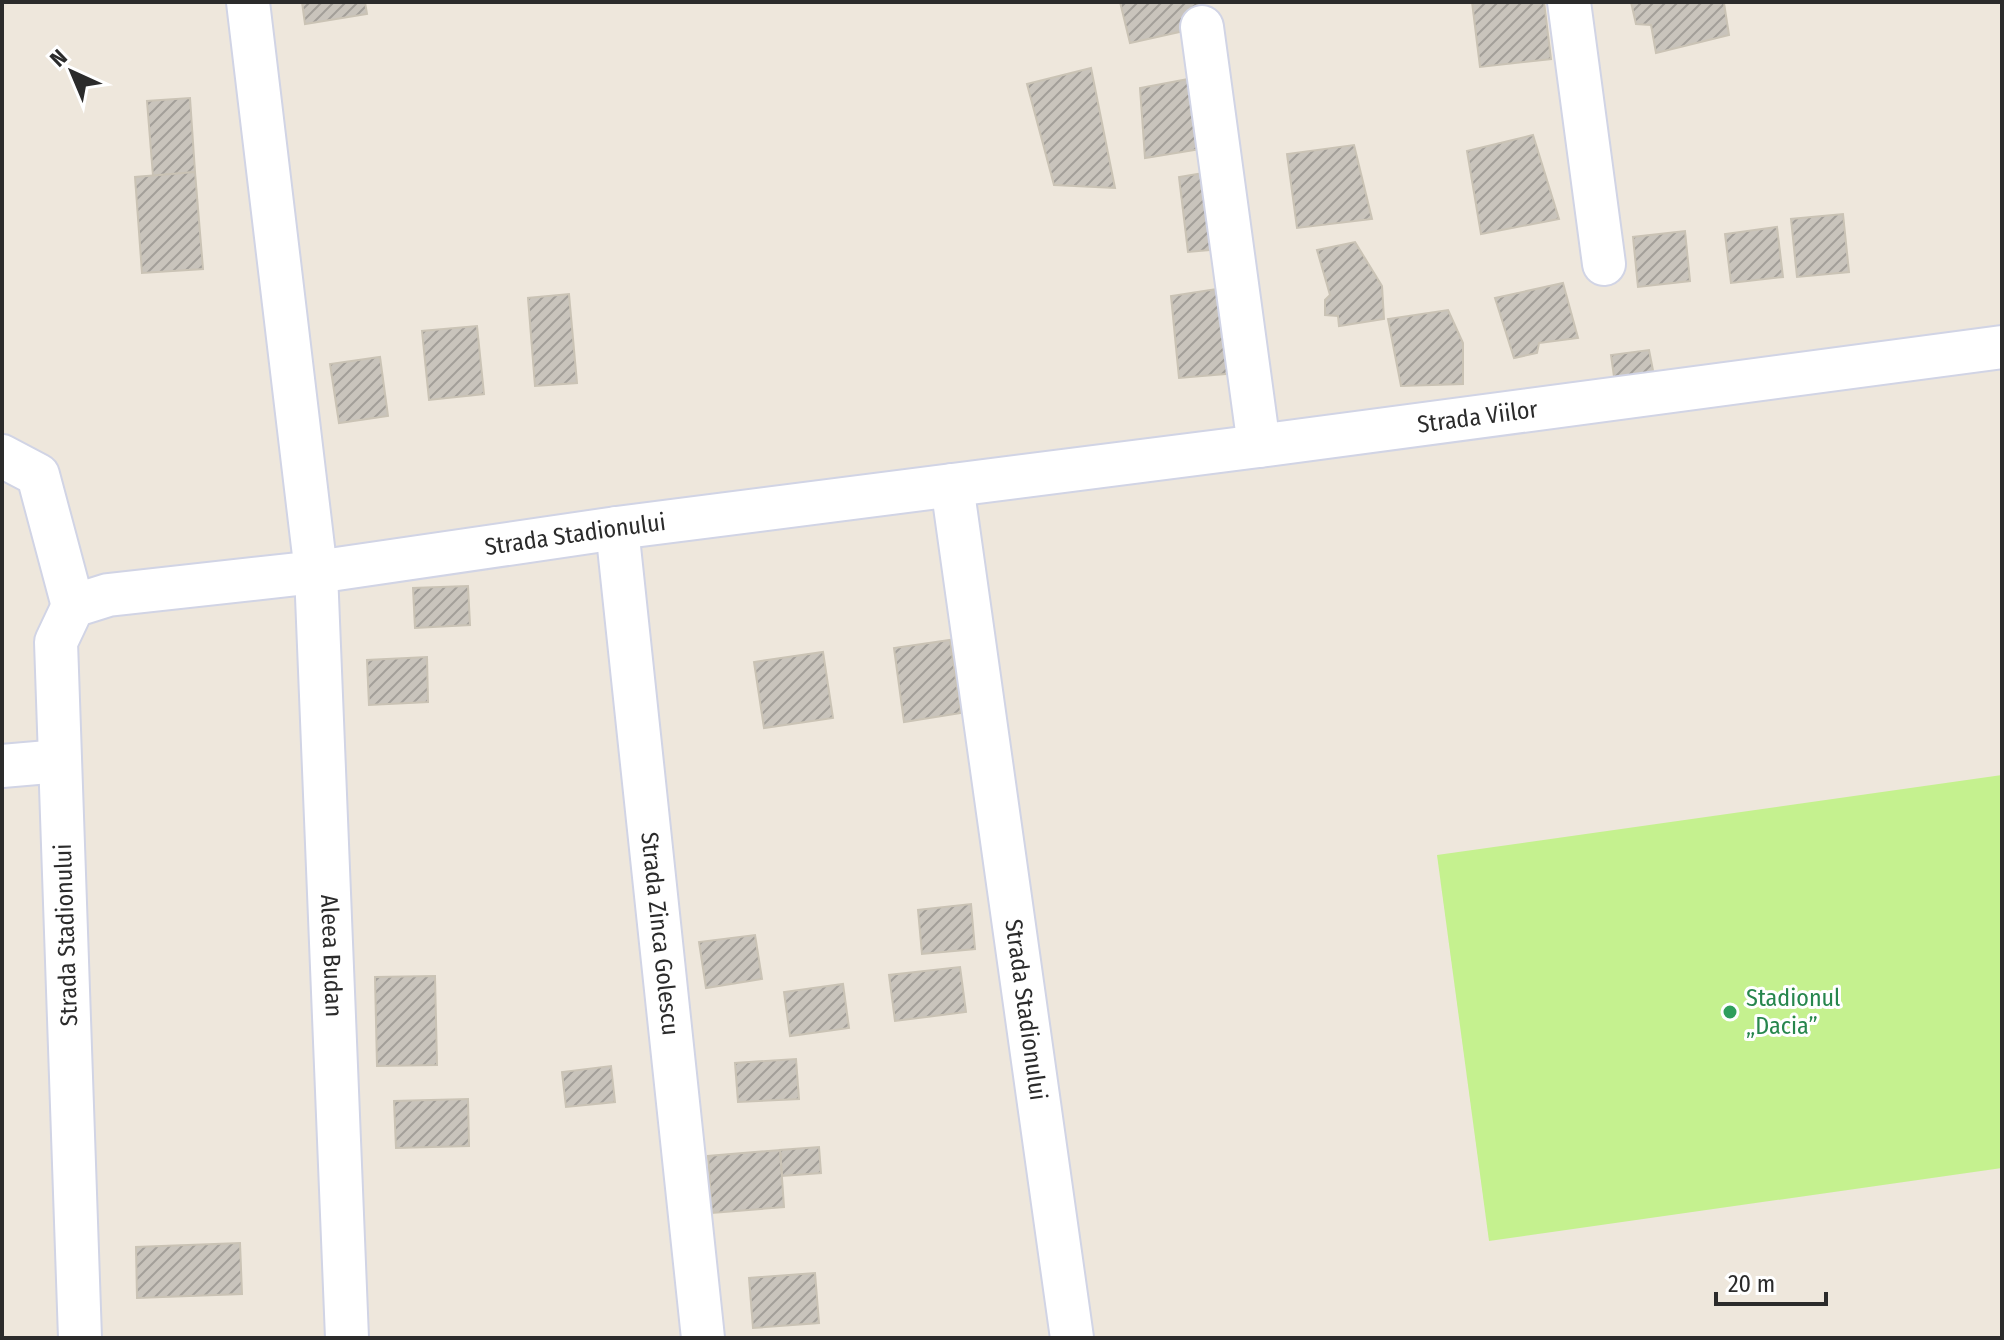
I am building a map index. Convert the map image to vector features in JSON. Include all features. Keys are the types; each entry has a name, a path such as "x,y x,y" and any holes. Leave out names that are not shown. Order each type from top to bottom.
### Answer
{"street":[{"name":"Aleea Budan","path":"248,2 316,572 347,1338"},
{"path":"1569,2 1604,264"},
{"path":"1202,27 1259,446"},
{"name":"Strada Viilor","path":"952,485 2002,347"},
{"path":"2,456 38,475 73,606"},
{"name":"Strada Stadionului","path":"80,1338 56,642 73,606 108,595 316,572 617,528 952,485 1072,1338"},
{"name":"Strada Zinca Golescu","path":"617,528 703,1338"},
{"path":"2,766 60,761"}],"green space":[{"name":"Stadionul „Dacia”","path":"2002,775 2002,1168 1489,1241 1437,855"}],"building":[{"path":"302,2 365,2 367,14 305,24"},
{"path":"1120,2 1197,2 1202,27 1130,43"},
{"path":"1472,2 1544,2 1551,59 1480,67"},
{"path":"1631,2 1724,3 1729,35 1656,53 1651,25 1636,24"},
{"path":"1091,68 1115,188 1054,185 1027,84"},
{"path":"1199,77 1213,147 1145,158 1140,88"},
{"path":"190,98 195,172 153,176 147,101"},
{"path":"1533,135 1559,219 1481,234 1467,151"},
{"path":"1354,145 1372,219 1297,228 1287,154"},
{"path":"1216,171 1232,248 1188,252 1179,177"},
{"path":"195,172 203,269 142,273 135,177"},
{"path":"1843,214 1849,272 1797,277 1791,219"},
{"path":"1777,227 1783,277 1731,283 1725,234"},
{"path":"1685,231 1690,281 1638,287 1633,237"},
{"path":"1355,242 1382,286 1384,319 1339,326 1338,316 1325,315 1325,300 1330,295 1317,250"},
{"path":"1563,283 1578,338 1539,343 1537,353 1514,358 1495,298"},
{"path":"1237,286 1249,372 1179,378 1171,296"},
{"path":"569,294 577,383 535,386 528,298"},
{"path":"1448,310 1463,343 1463,384 1401,386 1388,319"},
{"path":"477,326 484,394 429,400 422,331"},
{"path":"1649,350 1656,386 1616,391 1611,355"},
{"path":"380,357 388,416 339,423 330,364"},
{"path":"468,586 470,625 415,628 413,588"},
{"path":"950,640 961,713 904,722 894,648"},
{"path":"823,652 833,718 764,728 754,662"},
{"path":"427,657 428,702 369,705 367,660"},
{"path":"971,904 975,949 922,954 918,910"},
{"path":"755,935 762,979 706,988 699,942"},
{"path":"960,967 966,1012 895,1021 889,975"},
{"path":"435,976 437,1065 377,1066 375,977"},
{"path":"843,984 849,1028 790,1036 784,992"},
{"path":"796,1059 799,1099 738,1102 735,1063"},
{"path":"611,1066 615,1102 566,1107 562,1072"},
{"path":"468,1099 469,1146 396,1148 394,1101"},
{"path":"819,1147 821,1173 782,1176 780,1150"},
{"path":"780,1150 784,1207 712,1213 708,1156"},
{"path":"240,1243 242,1294 137,1298 136,1247"},
{"path":"815,1273 819,1323 753,1328 749,1278"}],"place":[{"name":"Stadionul „Dacia”","path":"1730,1012"}]}
